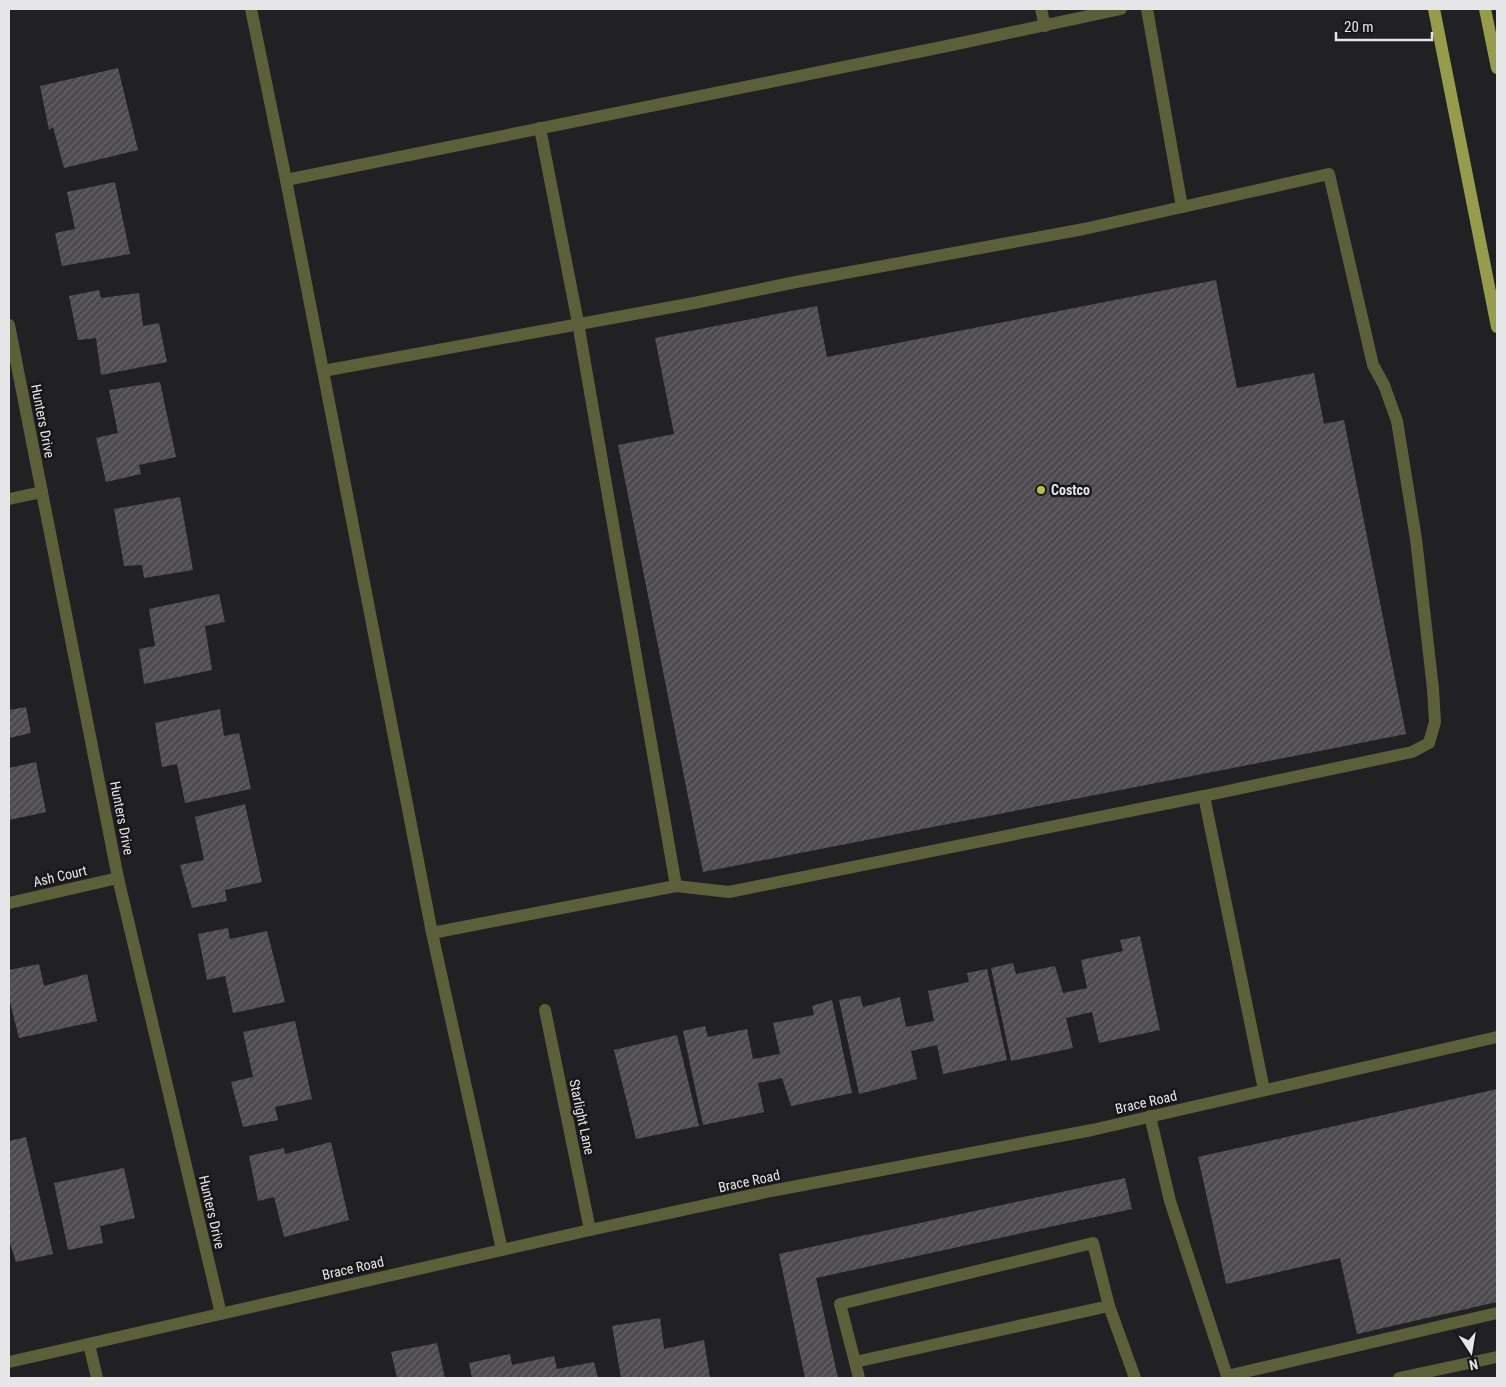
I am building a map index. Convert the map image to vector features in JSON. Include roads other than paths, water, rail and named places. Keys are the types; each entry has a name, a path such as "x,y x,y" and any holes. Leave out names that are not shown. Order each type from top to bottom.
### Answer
{"main road":[{"path":"1434,9 1497,327"},
{"path":"1485,9 1497,68"}],"street":[{"path":"251,9 432,933 502,1250"},
{"path":"1041,9 1044,26"},
{"path":"286,180 1122,9"},
{"path":"1147,9 1182,206"},
{"path":"540,128 578,323 676,886"},
{"path":"323,371 1084,229 1330,174 1373,366 1384,385 1397,421 1416,539 1434,689 1435,722 1429,743 1412,752 730,892 676,886 432,933"},
{"name":"Hunters Drive","path":"9,325 118,878 221,1314"},
{"path":"9,499 42,492"},
{"path":"1204,796 1264,1090"},
{"name":"Ash Court","path":"9,903 118,878"},
{"name":"Starlight Lane","path":"545,1010 590,1230"},
{"name":"Brace Road","path":"9,1362 590,1230 771,1191 1092,1130 1497,1037"},
{"path":"1150,1116 1170,1201 1227,1377 1497,1313"},
{"path":"859,1378 840,1304 1093,1243 1109,1306 1135,1378"},
{"path":"855,1362 1109,1306"},
{"path":"89,1344 97,1378"},
{"path":"1399,1378 1497,1357"}],"place":[{"name":"Costco","path":"1041,490"}]}
